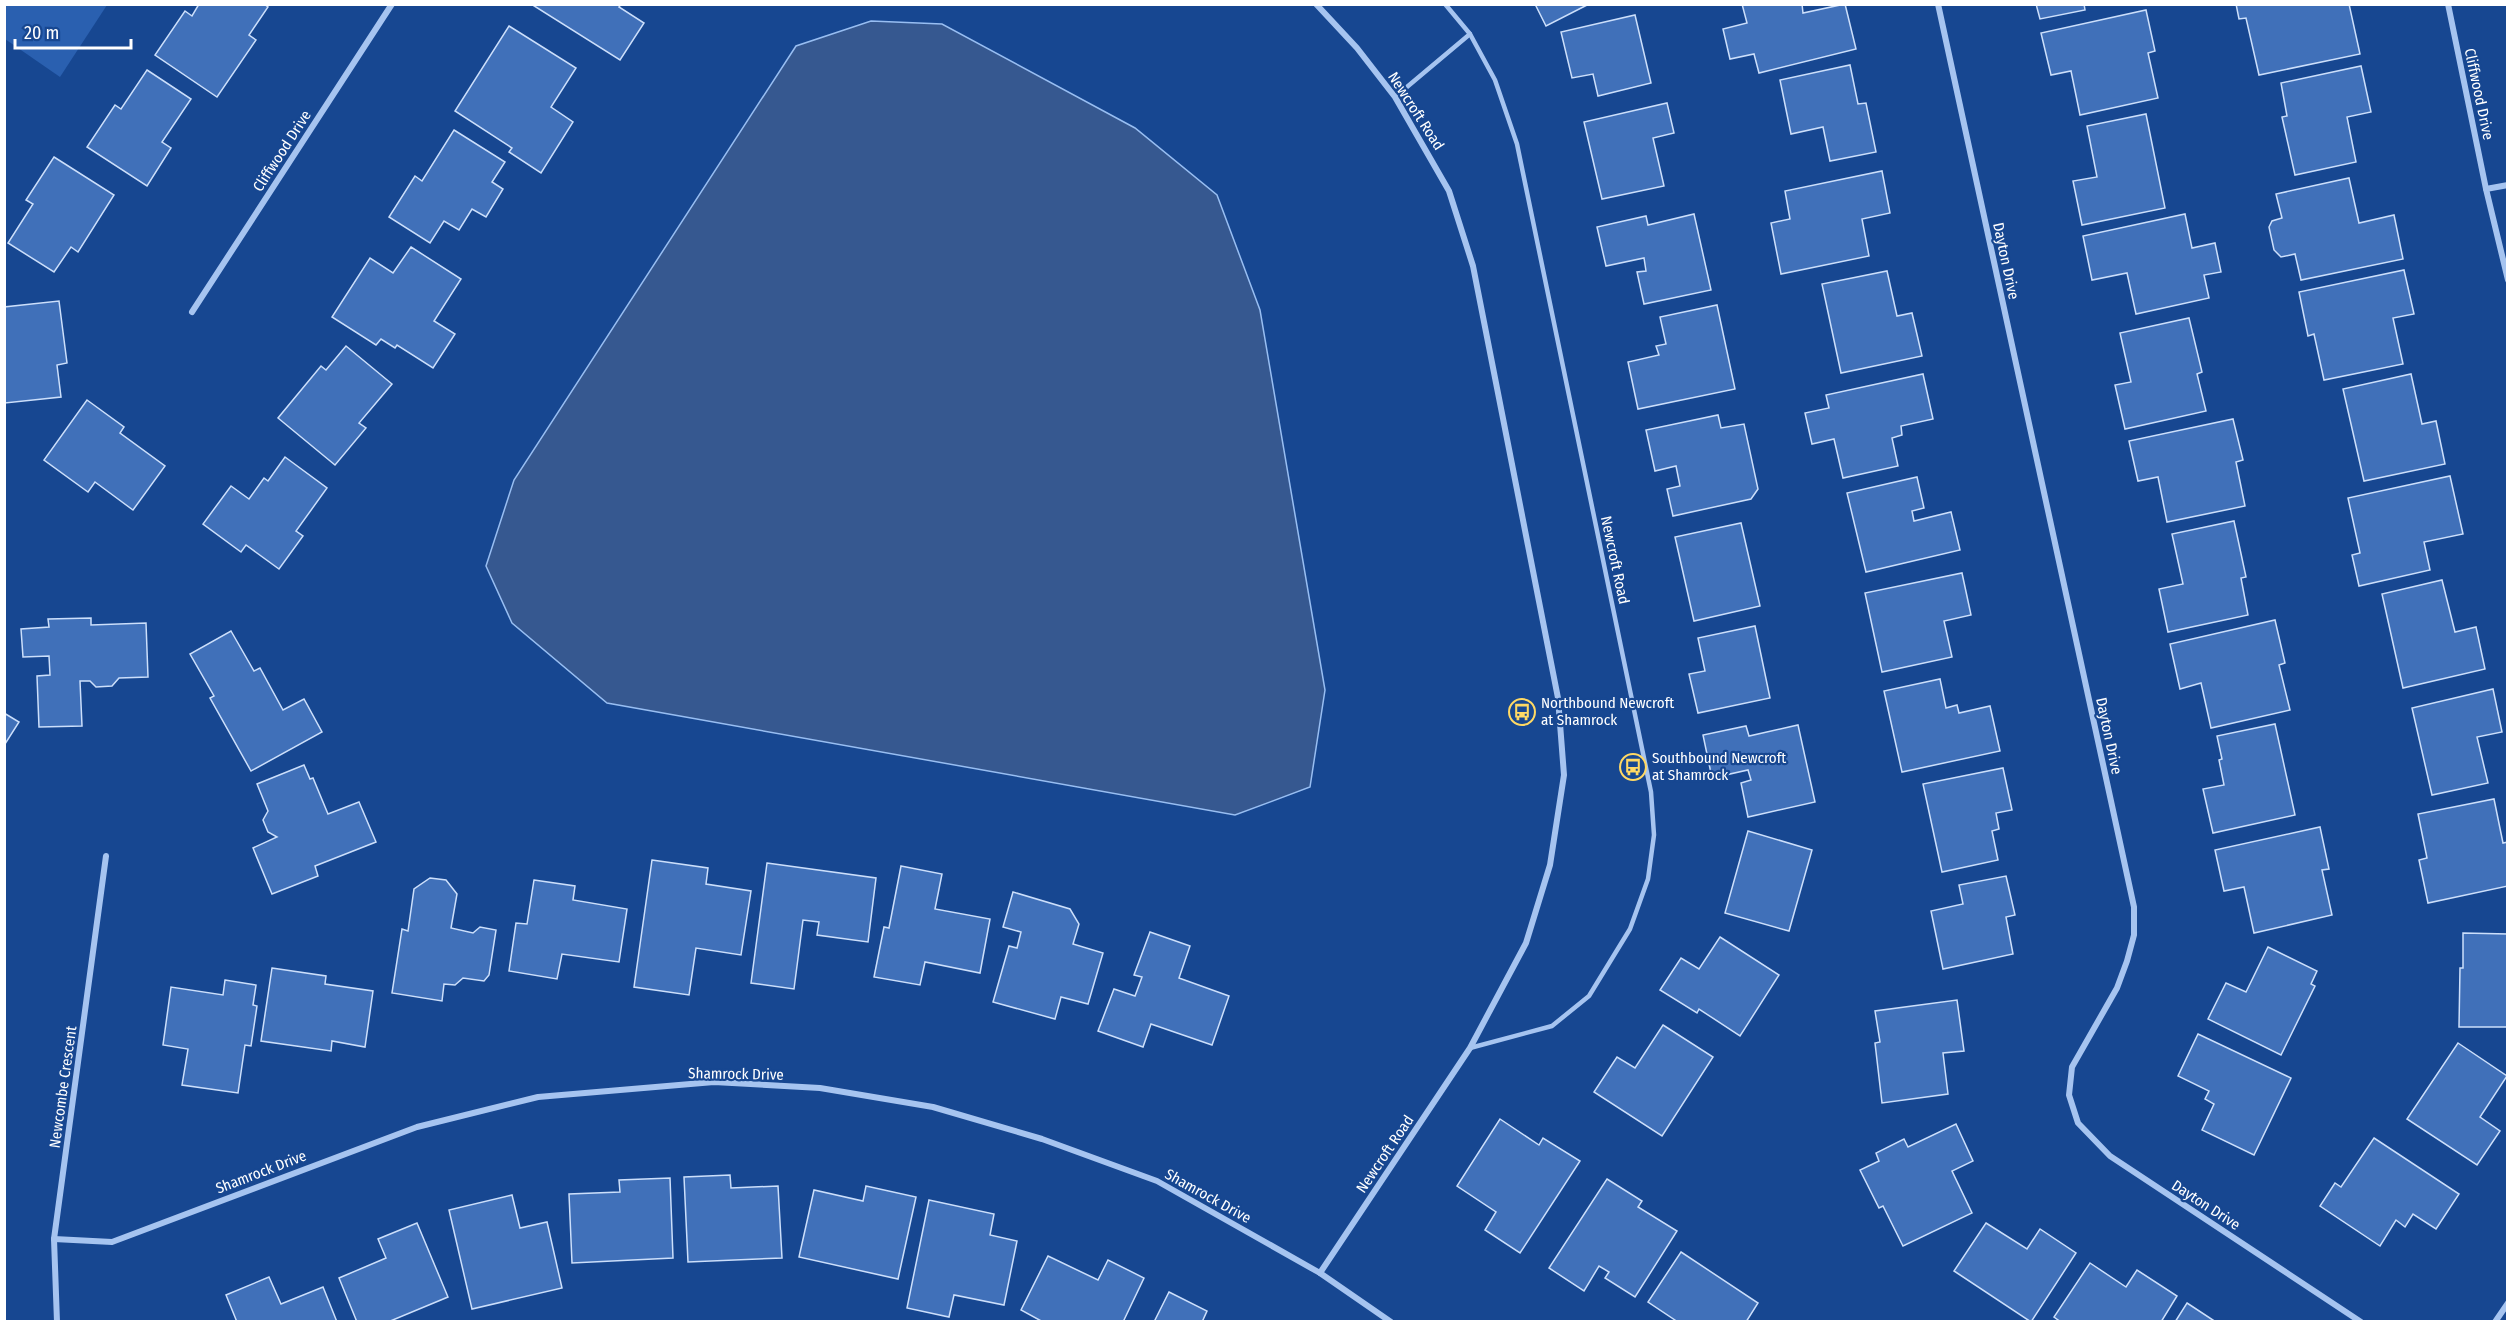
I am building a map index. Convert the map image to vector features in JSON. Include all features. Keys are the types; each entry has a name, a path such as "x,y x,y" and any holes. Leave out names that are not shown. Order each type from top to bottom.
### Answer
{"street":[{"name":"Cliffwood Drive","path":"192,312 392,4"},
{"name":"Newcroft Road","path":"1316,4 1357,48 1395,96 1449,191 1473,266 1558,698 1564,775 1550,865 1526,942 1470,1048 1320,1274"},
{"name":"Dayton Drive","path":"1938,4 2134,907 2134,935 2127,961 2117,988 2072,1067 2069,1095 2078,1123 2110,1156 2361,1322"},
{"name":"Cliffwood Drive","path":"2448,4 2486,189 2508,280"},
{"path":"2486,189 2508,185"},
{"name":"Newcombe Crescent","path":"57,1322 54,1239 106,856"},
{"name":"Shamrock Drive","path":"54,1239 112,1242 417,1127 538,1097 714,1082 820,1088 933,1107 1042,1139 1157,1181 1320,1274 1391,1322"},
{"path":"2496,1322 2508,1303"}],"lane":[{"name":"Newcroft Road","path":"1445,4 1470,34 1495,80 1517,144 1651,792 1654,835 1648,879 1630,929 1589,996 1552,1026 1470,1048"},
{"path":"1395,96 1470,34"}],"shaded area":[{"path":"5,4 107,5 60,77 5,39"},
{"path":"871,21 942,24 1135,128 1217,195 1260,310 1325,690 1310,787 1235,815 607,703 512,623 486,566 514,480 796,46"}],"building":[{"path":"199,4 264,4 268,7 249,35 256,40 217,97 155,55 185,11 192,16"},
{"path":"531,4 621,4 619,7 644,23 620,60"},
{"path":"1535,4 1589,4 1546,26"},
{"path":"1742,4 1802,4 1803,13 1845,4 1856,49 1759,73 1754,54 1730,59 1723,29 1747,23"},
{"path":"2036,4 2084,4 2085,10 2040,19"},
{"path":"2236,4 2349,4 2360,54 2259,75 2246,18 2239,19"},
{"path":"2146,10 2155,51 2148,53 2158,98 2080,115 2071,71 2051,75 2041,33"},
{"path":"1635,15 1651,83 1598,96 1593,74 1572,78 1561,32"},
{"path":"509,26 576,68 551,107 573,122 541,173 509,152 512,148 455,111"},
{"path":"1850,65 1858,104 1866,103 1876,152 1830,161 1823,127 1791,134 1780,80"},
{"path":"2361,66 2371,112 2347,117 2356,162 2295,175 2282,117 2287,116 2281,83"},
{"path":"147,70 191,99 162,142 171,148 147,186 87,147 115,105 121,109"},
{"path":"1667,103 1674,133 1653,138 1664,186 1602,199 1584,122"},
{"path":"2146,114 2165,208 2082,225 2073,181 2097,177 2087,126"},
{"path":"454,130 505,162 492,182 503,189 486,217 472,209 459,230 444,221 430,243 389,217 415,176 422,181"},
{"path":"54,157 114,195 78,252 71,247 54,272 8,243 33,204 26,200"},
{"path":"1882,171 1890,213 1862,219 1869,256 1781,274 1771,223 1790,219 1785,191"},
{"path":"2349,178 2359,223 2394,215 2403,259 2301,280 2295,254 2281,257 2274,250 2269,227 2272,221 2282,218 2276,194"},
{"path":"1694,214 1711,290 1644,304 1637,272 1646,271 1644,258 1606,266 1597,227 1646,216 1648,225"},
{"path":"2185,214 2192,248 2215,243 2221,272 2204,275 2209,298 2136,314 2127,273 2092,280 2083,236"},
{"path":"411,247 461,279 434,321 455,334 433,368 397,345 395,348 381,339 376,345 332,317 370,258 393,273"},
{"path":"2404,270 2414,314 2393,318 2403,364 2324,380 2314,334 2308,336 2299,292"},
{"path":"1887,271 1897,316 1912,313 1922,356 1841,373 1822,284"},
{"path":"59,301 67,363 57,365 61,397 5,403 4,307"},
{"path":"1717,305 1735,389 1638,409 1628,362 1659,355 1656,346 1666,344 1660,317"},
{"path":"2189,318 2202,372 2197,374 2206,411 2125,429 2115,385 2131,382 2120,333"},
{"path":"346,346 392,384 359,423 366,428 335,465 278,418 321,366 326,370"},
{"path":"1923,374 1933,419 1901,426 1902,435 1892,438 1898,466 1843,478 1834,439 1812,444 1805,413 1829,408 1826,395"},
{"path":"2411,374 2422,424 2436,421 2445,464 2364,481 2343,389"},
{"path":"87,400 124,427 120,433 165,466 133,510 95,482 88,492 44,460"},
{"path":"1718,415 1721,428 1744,424 1758,489 1751,499 1673,516 1667,489 1680,486 1676,466 1655,471 1646,430"},
{"path":"2233,419 2243,460 2236,462 2245,506 2167,522 2158,477 2138,481 2129,441"},
{"path":"285,457 327,488 296,531 303,536 279,569 246,545 241,552 203,524 231,486 249,499 264,478 268,481"},
{"path":"2450,476 2463,534 2424,542 2430,570 2359,586 2352,555 2360,553 2348,498"},
{"path":"1917,477 1924,508 1912,511 1914,521 1951,512 1960,550 1866,572 1847,493"},
{"path":"2234,521 2246,577 2241,578 2248,615 2168,632 2159,589 2183,584 2172,534"},
{"path":"1741,523 1760,606 1694,621 1675,537"},
{"path":"1962,573 1971,615 1944,621 1952,657 1882,672 1865,593"},
{"path":"2442,580 2455,632 2476,627 2485,669 2403,688 2382,594"},
{"path":"91,618 91,625 146,623 148,677 119,678 112,686 96,687 90,681 80,681 82,726 39,727 37,676 50,675 49,656 23,657 21,629 49,627 48,619"},
{"path":"2275,620 2285,663 2279,665 2290,710 2211,728 2201,683 2180,689 2170,644"},
{"path":"1755,626 1770,698 1698,713 1689,674 1705,671 1698,638"},
{"path":"231,631 254,671 260,668 283,710 304,699 322,732 251,771 210,698 214,696 190,654"},
{"path":"1940,679 1946,708 1957,705 1959,713 1990,706 2000,751 1902,772 1884,691"},
{"path":"2493,689 2502,732 2477,737 2488,783 2432,795 2412,708"},
{"path":"4,713 19,722 5,744 4,744"},
{"path":"2275,724 2295,815 2213,833 2203,789 2224,785 2217,736"},
{"path":"1798,725 1815,802 1748,817 1741,783 1751,780 1748,770 1712,778 1703,735 1746,726 1749,736"},
{"path":"304,765 310,779 313,778 328,814 359,802 376,842 315,866 318,876 272,894 253,848 277,837 268,832 263,820 268,811 257,784"},
{"path":"2003,768 2012,810 1996,813 1999,829 1992,831 1998,860 1942,872 1923,784"},
{"path":"2494,799 2503,843 2508,842 2508,886 2428,903 2419,860 2427,858 2418,814"},
{"path":"2320,827 2329,869 2322,870 2332,915 2254,933 2244,887 2224,891 2215,850"},
{"path":"1748,831 1812,850 1789,931 1725,913"},
{"path":"652,860 708,868 706,884 751,891 741,955 696,948 689,995 634,987"},
{"path":"767,863 876,878 868,942 817,935 819,922 803,920 794,989 751,983"},
{"path":"901,866 942,874 935,909 990,919 980,973 925,962 920,985 874,977 884,927 889,928"},
{"path":"2006,876 2015,915 2006,917 2013,954 1943,969 1931,911 1963,904 1959,885"},
{"path":"430,878 446,880 457,894 451,928 473,933 480,927 496,930 489,975 484,981 463,978 455,985 444,984 442,1001 392,993 402,929 408,931 414,889"},
{"path":"534,880 575,886 573,900 627,909 619,962 562,954 557,979 509,971 516,923 527,924"},
{"path":"1013,892 1070,909 1079,924 1073,944 1103,953 1088,1004 1061,997 1055,1019 993,1002 1009,946 1017,948 1021,932 1003,927"},
{"path":"1150,932 1190,946 1179,978 1229,996 1212,1045 1151,1024 1143,1047 1098,1031 1114,989 1135,996 1142,977 1134,975"},
{"path":"2463,933 2508,934 2508,1027 2459,1027"},
{"path":"1720,937 1779,975 1740,1036 1699,1009 1697,1013 1660,990 1681,958 1699,969"},
{"path":"2268,947 2317,971 2311,984 2315,986 2281,1055 2208,1019 2226,983 2246,992"},
{"path":"272,968 326,976 325,984 373,991 365,1047 332,1041 331,1051 261,1041"},
{"path":"225,980 256,985 253,1005 257,1006 251,1046 245,1045 238,1093 182,1085 188,1049 163,1045 171,987 223,995"},
{"path":"1957,1000 1964,1051 1943,1053 1948,1094 1882,1103 1875,1043 1880,1042 1875,1011"},
{"path":"1663,1025 1713,1057 1662,1136 1594,1092 1617,1057 1635,1068"},
{"path":"2198,1034 2291,1078 2254,1155 2202,1130 2214,1104 2205,1099 2209,1091 2178,1076"},
{"path":"2458,1043 2507,1076 2480,1117 2500,1131 2477,1165 2407,1119"},
{"path":"1500,1119 1539,1145 1543,1138 1580,1161 1520,1253 1485,1230 1496,1212 1457,1186"},
{"path":"1956,1124 1973,1161 1952,1171 1972,1213 1903,1246 1883,1206 1879,1208 1860,1170 1879,1161 1876,1153 1904,1139 1908,1147"},
{"path":"2374,1138 2459,1194 2436,1229 2413,1214 2405,1227 2396,1220 2380,1246 2320,1206 2335,1183 2341,1187"},
{"path":"730,1175 731,1188 778,1186 782,1258 688,1262 684,1177"},
{"path":"670,1178 673,1258 572,1263 569,1194 620,1192 619,1180"},
{"path":"1607,1179 1642,1201 1638,1207 1677,1231 1635,1297 1605,1278 1609,1272 1599,1266 1584,1291 1549,1268"},
{"path":"866,1186 916,1197 898,1279 799,1257 814,1190 863,1201"},
{"path":"512,1195 520,1228 547,1222 562,1288 472,1309 449,1210"},
{"path":"929,1200 994,1214 990,1235 1017,1241 1004,1305 954,1295 949,1317 907,1308"},
{"path":"417,1223 448,1297 388,1322 357,1322 339,1278 386,1258 378,1239"},
{"path":"1986,1223 2027,1249 2040,1229 2076,1253 2031,1322 1954,1271"},
{"path":"1681,1252 1758,1303 1746,1322 1678,1322 1648,1302"},
{"path":"1048,1256 1098,1280 1108,1260 1144,1278 1123,1322 1043,1322 1021,1310"},
{"path":"2090,1263 2126,1287 2137,1270 2177,1296 2161,1322 2061,1322 2054,1317"},
{"path":"269,1277 281,1304 323,1287 337,1322 237,1322 226,1295"},
{"path":"1169,1292 1207,1311 1202,1322 1154,1322"},
{"path":"2187,1303 2216,1322 2175,1322"}],"place":[{"name":"Northbound Newcroft at Shamrock","path":"1522,712"},
{"name":"Southbound Newcroft at Shamrock","path":"1633,767"}]}
